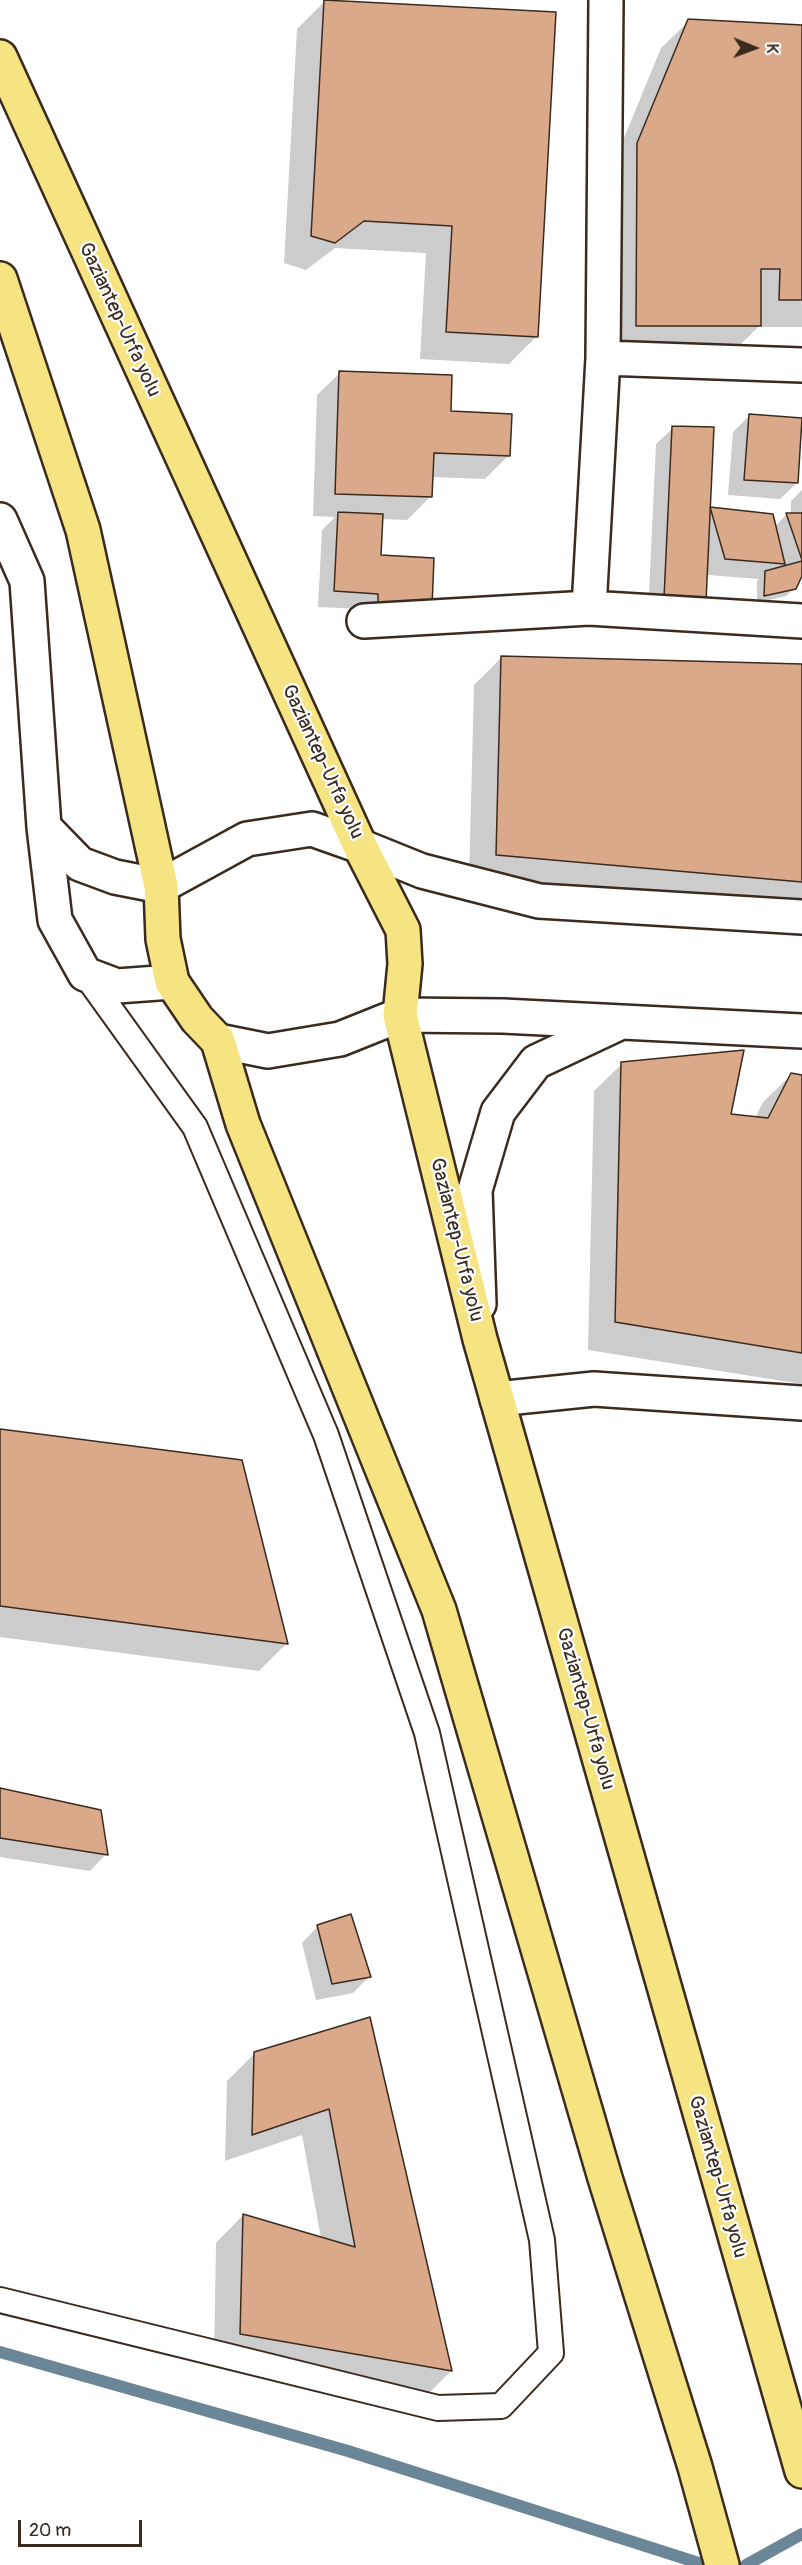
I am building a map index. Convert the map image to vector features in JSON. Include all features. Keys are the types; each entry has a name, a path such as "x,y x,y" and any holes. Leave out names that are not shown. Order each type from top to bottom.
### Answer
{"highway":[{"name":"Gaziantep-Urfa yolu","path":"0,57 360,846 403,930 405,964 400,1015 480,1339 790,2436 802,2471"},
{"path":"0,279 83,530 161,886 163,939 172,982 197,1018 218,1041 243,1124 439,1610 604,2178 695,2467 722,2565"}],"street":[{"path":"589,608 603,358 606,0"},
{"path":"603,358 802,365"},
{"path":"0,520 27,581 44,827 55,920 85,974 117,986 172,982"},
{"path":"364,621 589,608 802,621"},
{"path":"44,827 80,864 115,877 161,886 247,839 312,829 422,871 539,901 802,917"},
{"path":"218,1041 268,1051 340,1039 400,1015 624,1020 802,1031"},
{"path":"480,1339 475,1190 498,1112 536,1062 624,1020"},
{"path":"497,1399 594,1389 802,1403"}],"lane":[{"path":"0,2300 438,2408 501,2406 552,2353 542,2241 428,1733 326,1435 195,1127 85,974"}],"building":[{"path":"324,0 556,12 538,337 446,332 452,226 364,221 335,243 311,236"},
{"path":"688,19 802,25 802,300 779,300 780,269 761,269 761,326 636,326 637,143"},
{"path":"339,371 452,375 451,411 512,414 510,456 434,453 432,497 335,494"},
{"path":"749,414 802,418 798,483 744,480"},
{"path":"672,426 714,427 706,602 664,598"},
{"path":"710,507 773,514 785,564 725,559"},
{"path":"338,512 383,514 381,555 434,558 432,607 378,604 378,594 334,591"},
{"path":"786,513 802,513 802,560"},
{"path":"802,561 802,576 796,589 764,596 765,571"},
{"path":"501,656 802,664 802,882 496,855"},
{"path":"744,1050 731,1114 768,1118 791,1073 802,1075 802,1353 615,1322 621,1062"},
{"path":"0,1429 242,1460 288,1644 0,1606"},
{"path":"0,1788 101,1810 108,1855 0,1838"},
{"path":"351,1914 371,1977 332,1984 317,1925"},
{"path":"370,2017 452,2371 240,2334 243,2214 355,2247 329,2109 252,2135 254,2052"}],"waterway":[{"path":"0,2352 348,2451 705,2565"},
{"path":"746,2565 802,2534"}]}
